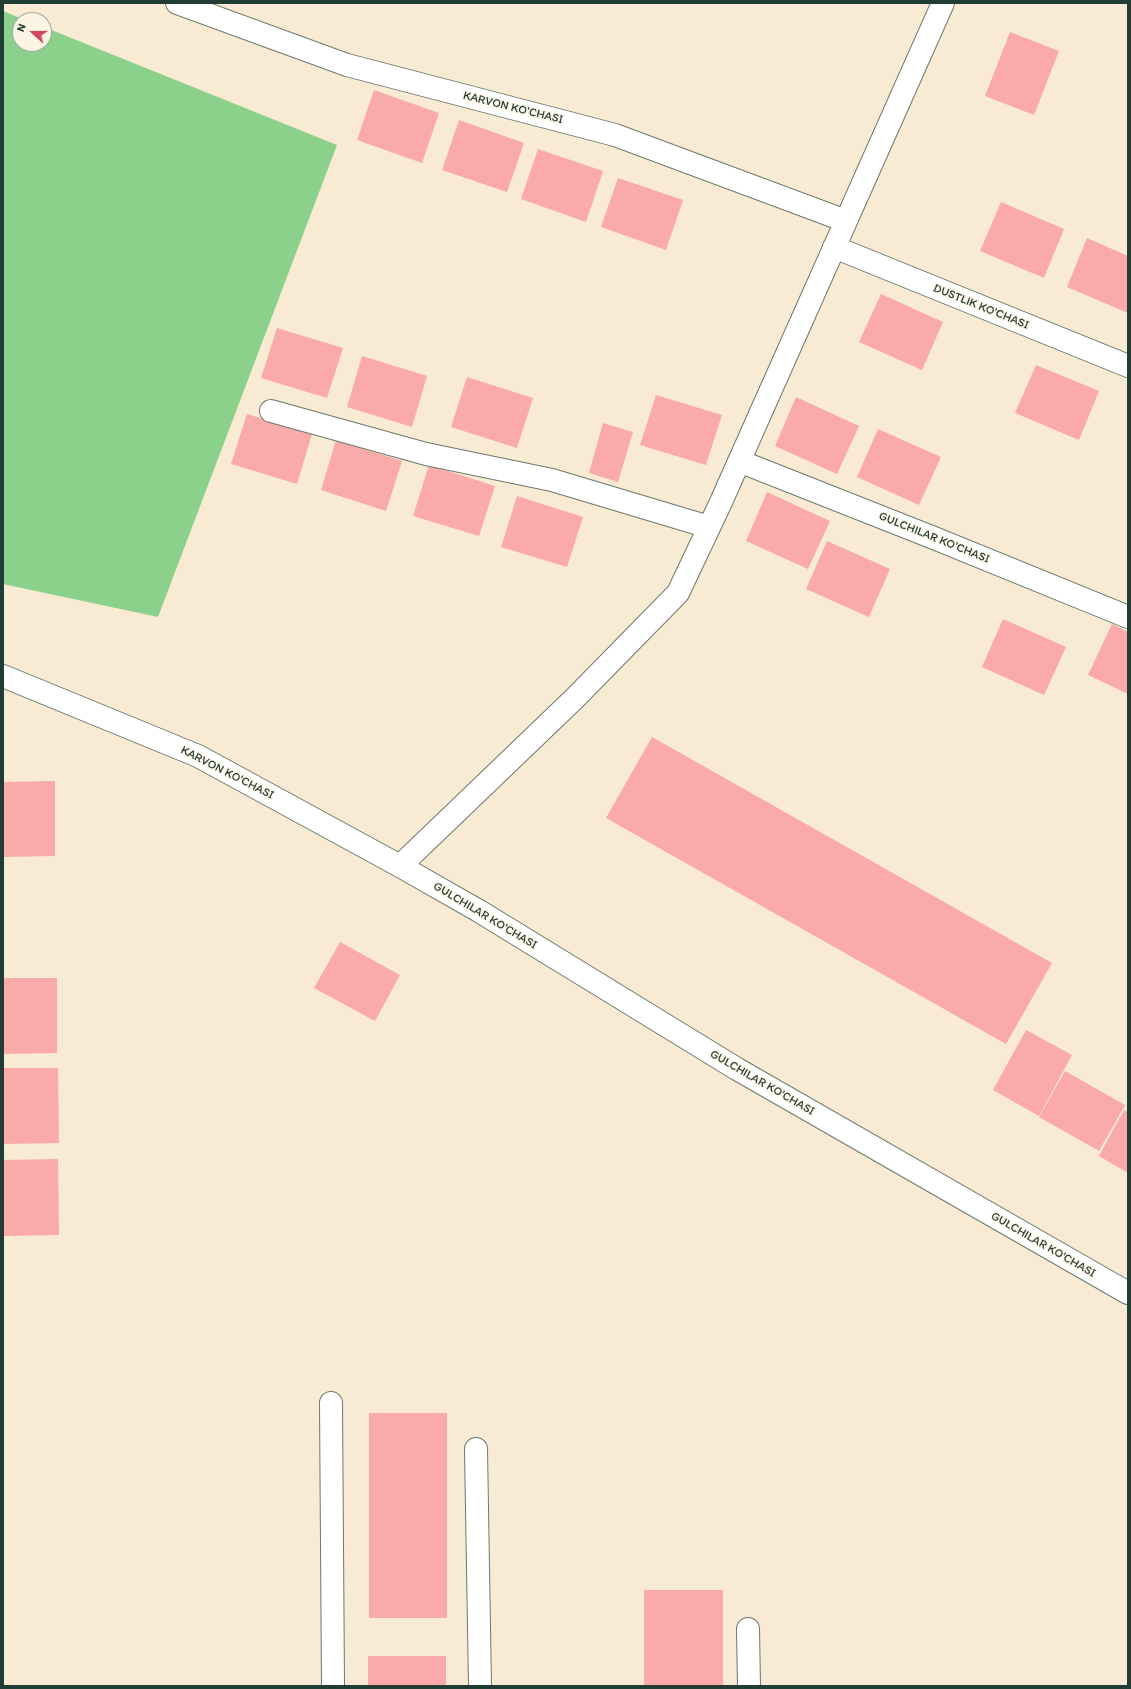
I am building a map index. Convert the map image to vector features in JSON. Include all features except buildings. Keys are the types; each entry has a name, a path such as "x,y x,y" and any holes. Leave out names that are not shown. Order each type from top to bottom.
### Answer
{"street":[{"name":"KARVON KO'CHASI","path":"177,3 347,66 615,134 846,221"},
{"path":"400,866 574,698 678,593 739,461 943,3"},
{"name":"DUSTLIK KO'CHASI","path":"834,247 1128,366"},
{"path":"271,411 426,454 552,480 709,527"},
{"name":"GULCHILAR KO'CHASI","path":"739,461 927,535 1128,617"},
{"name":"KARVON KO'CHASI","path":"3,676 198,756 400,866"},
{"name":"GULCHILAR KO'CHASI","path":"400,866 479,912 737,1070 1128,1293"},
{"path":"331,1403 333,1686"},
{"path":"476,1449 480,1686"},
{"path":"748,1629 749,1686"}],"green space":[{"path":"3,11 12,15 12,52 52,52 52,30 337,145 158,617 3,584"}]}
